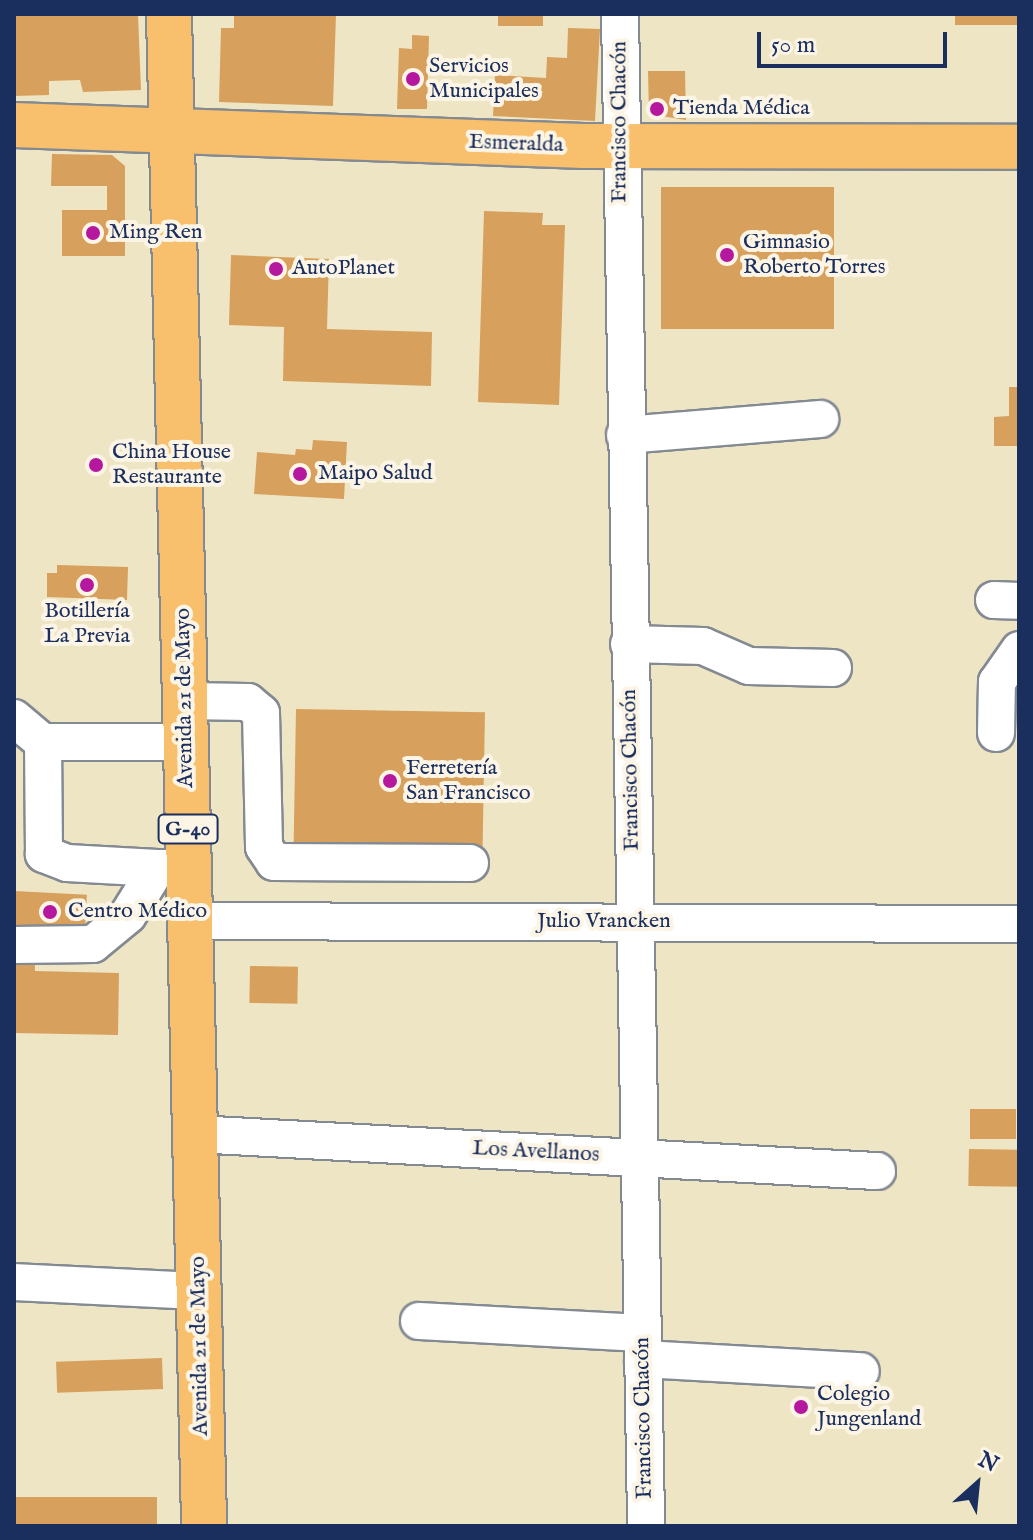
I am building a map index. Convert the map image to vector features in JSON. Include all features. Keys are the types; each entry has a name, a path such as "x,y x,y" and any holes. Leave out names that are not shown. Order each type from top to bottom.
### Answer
{"main road":[{"name":"Avenida 21 de Mayo","path":"169,14 185,722 173,868 190,921 204,1526"},
{"name":"Esmeralda","path":"14,125 619,146 1019,147"}],"street":[{"name":"Francisco Chacón","path":"620,14 619,146 646,1526"},
{"path":"625,435 820,419"},
{"path":"629,644 703,646 749,666 833,668"},
{"path":"996,733 997,682 1019,650"},
{"path":"14,718 43,742 185,722 248,702 261,713 269,858 470,863"},
{"path":"43,742 44,854 67,863 173,868"},
{"path":"385,863 385,921"},
{"path":"14,945 93,944 128,915 173,868"},
{"name":"Julio Vrancken","path":"190,921 1019,924"},
{"name":"Los Avellanos","path":"195,1134 877,1171"},
{"path":"14,1282 199,1291"},
{"path":"419,1321 861,1371"}],"building":[{"path":"14,14 138,14 141,90 83,92 80,80 49,81 49,95 14,96"},
{"path":"234,14 336,14 333,106 219,102 221,28 234,28"},
{"path":"498,14 543,14 543,26 498,26"},
{"path":"955,14 1019,14 1019,25 955,25"},
{"path":"568,28 600,29 595,121 493,116 495,75 546,78 547,57 567,58"},
{"name":"Servicios Municipales","path":"412,35 429,36 427,109 397,109 399,48 412,49"},
{"path":"648,71 685,71 686,120 649,114"},
{"path":"52,154 112,155 125,166 125,256 62,256 62,210 107,210 107,186 51,186"},
{"name":"Gimnasio Roberto Torres","path":"661,187 834,187 834,329 661,329"},
{"path":"484,211 543,213 542,225 565,225 559,405 478,402"},
{"path":"231,255 329,259 327,329 432,332 431,386 283,381 284,327 229,325"},
{"path":"1009,387 1019,387 1019,446 994,446 994,417 1009,416"},
{"name":"Maipo Salud","path":"313,440 347,442 344,499 254,494 257,452 295,455 296,449 312,450"},
{"name":"Botillería La Previa","path":"57,565 128,567 127,600 47,597 47,573 57,573"},
{"name":"Ferretería San Francisco","path":"296,709 485,712 482,855 294,852"},
{"name":"Centro Médico","path":"14,891 87,895 85,934 14,930"},
{"path":"14,951 35,951 35,971 119,973 118,1035 14,1033"},
{"path":"250,966 298,967 297,1004 249,1003"},
{"path":"970,1109 1016,1109 1016,1139 970,1139"},
{"path":"969,1149 1019,1150 1018,1187 968,1186"},
{"path":"162,1358 163,1389 57,1393 56,1362"},
{"path":"14,1497 157,1497 157,1526 14,1526"}],"place":[{"name":"Servicios Municipales","path":"413,79"},
{"name":"Tienda Médica","path":"657,109"},
{"name":"Ming Ren","path":"93,233"},
{"name":"Gimnasio Roberto Torres","path":"727,255"},
{"name":"AutoPlanet","path":"276,269"},
{"name":"China House Restaurante","path":"96,465"},
{"name":"Maipo Salud","path":"300,474"},
{"name":"Botillería La Previa","path":"87,585"},
{"name":"Ferretería San Francisco","path":"390,781"},
{"name":"Centro Médico","path":"50,912"},
{"name":"Colegio Jungenland","path":"801,1407"}]}
